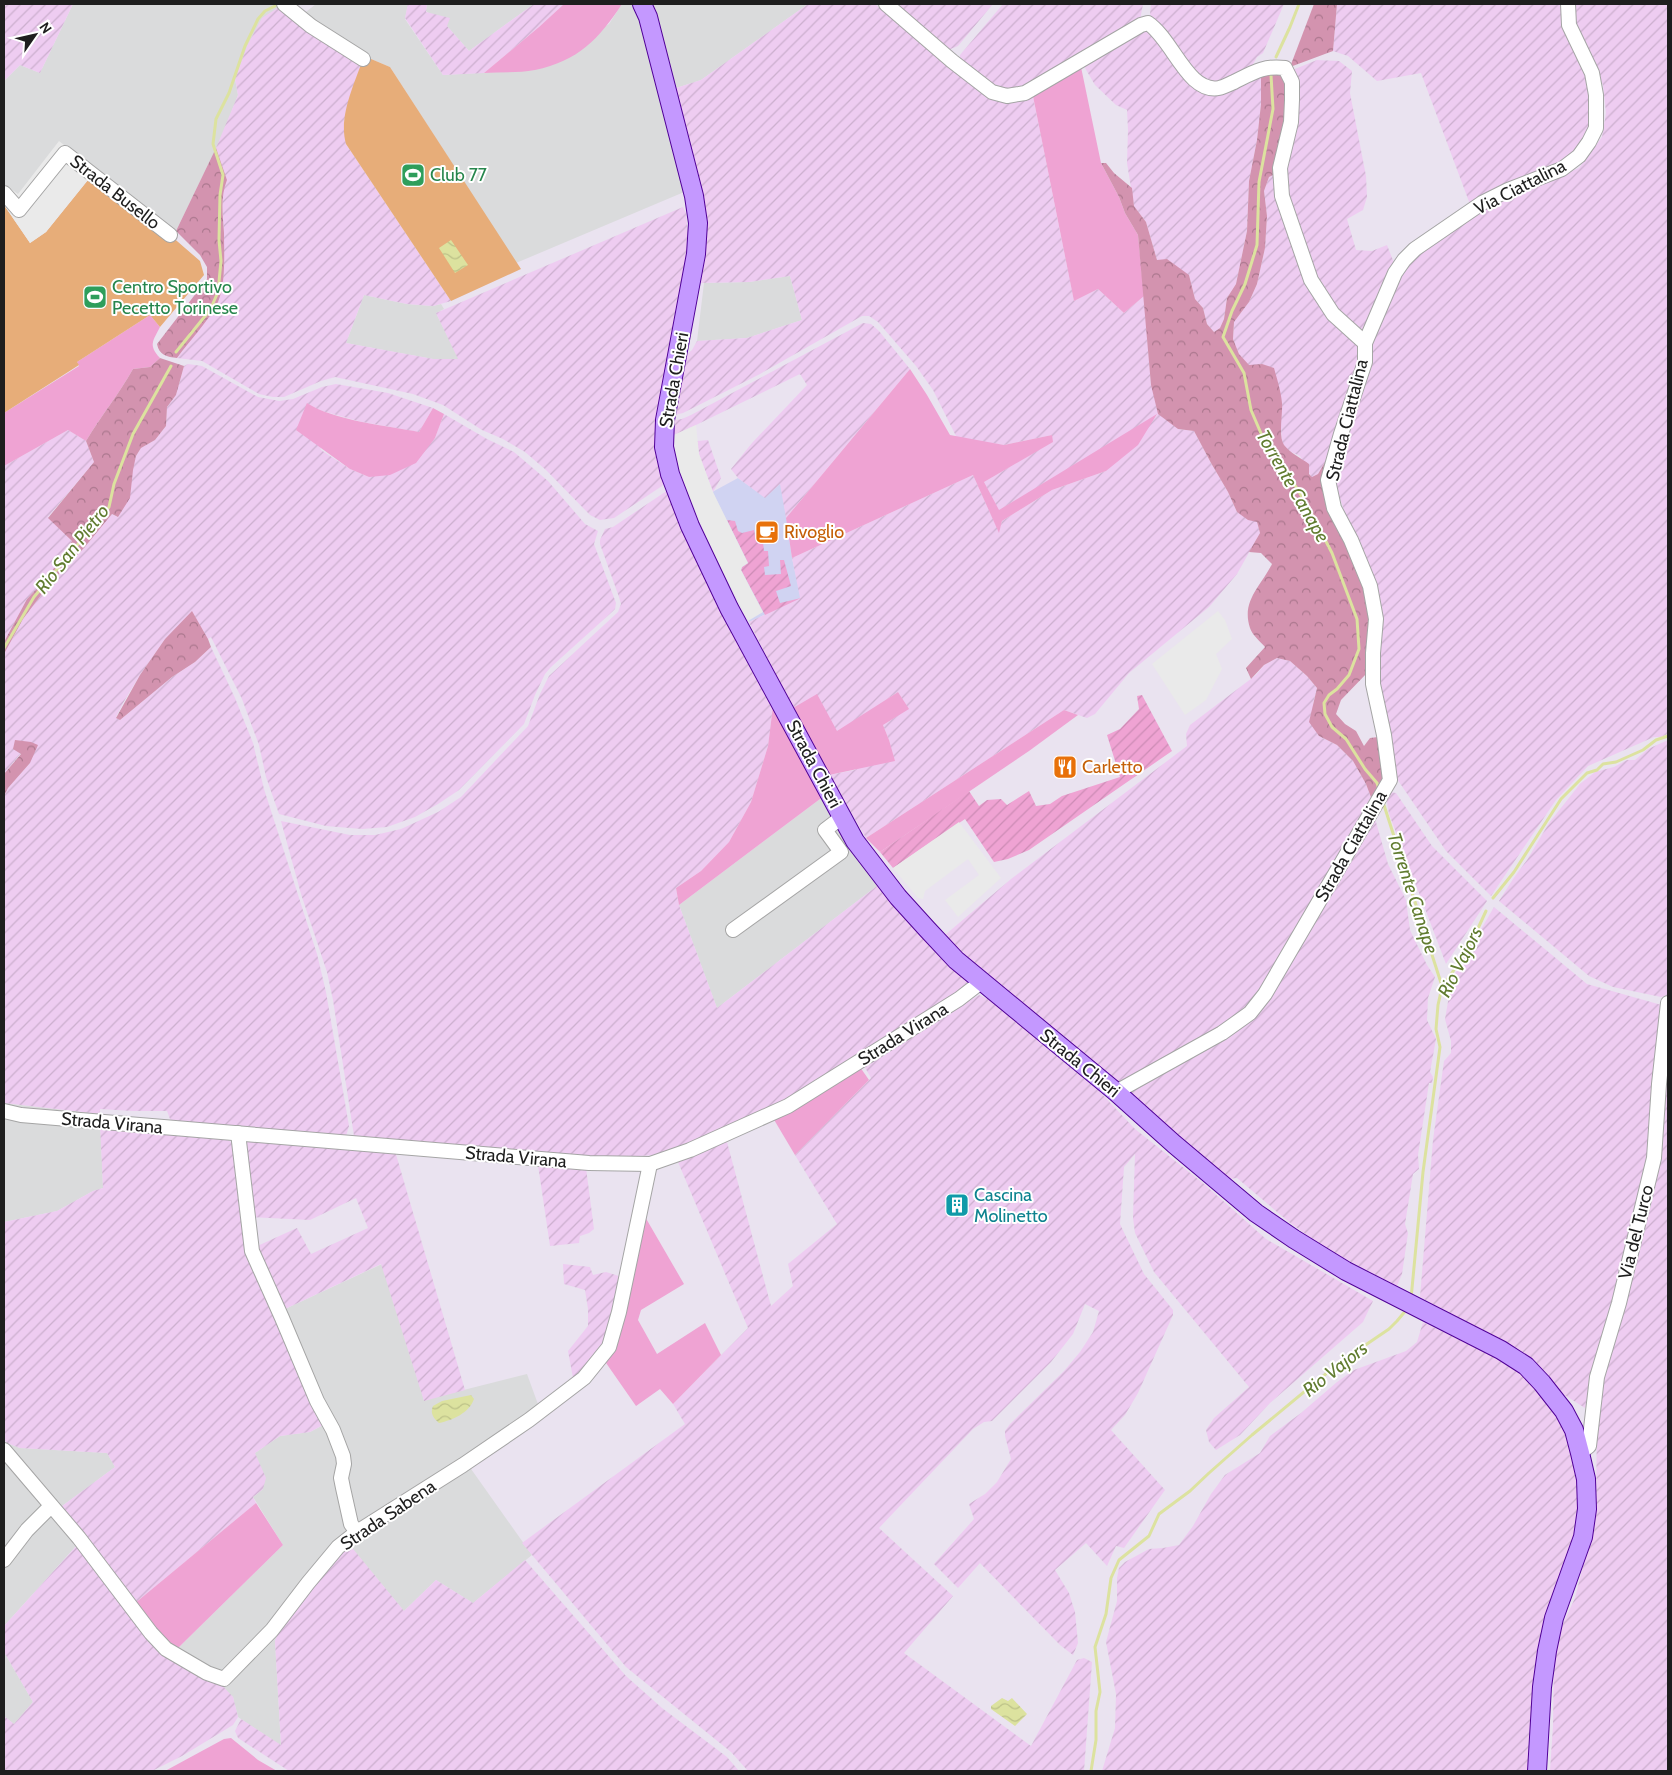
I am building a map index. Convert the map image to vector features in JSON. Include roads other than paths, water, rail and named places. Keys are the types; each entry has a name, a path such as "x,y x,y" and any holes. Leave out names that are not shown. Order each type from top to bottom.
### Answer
{"main road":[{"name":"Strada Chieri","path":"642,4 648,17 670,100 694,196 698,223 695,263 664,420 666,461 690,526 729,608 855,841 898,897 956,960 1116,1092 1256,1213 1346,1271 1501,1350 1526,1366 1564,1411 1574,1430 1586,1479 1586,1509 1580,1545 1554,1618 1547,1651 1542,1687 1537,1771"}],"street":[{"path":"284,4 310,26 363,59"},
{"path":"886,4 952,61 992,92 1006,96 1025,93 1141,25 1148,23 1157,29 1192,79 1205,89 1220,88 1255,71 1273,67 1285,68 1292,82 1291,122 1280,168 1282,196 1311,280 1333,314 1365,343"},
{"name":"Via Ciattalina","path":"1365,343 1395,272 1415,249 1482,203 1508,190 1562,169 1579,156 1589,142 1596,128 1596,95 1592,73 1569,24 1568,4"},
{"name":"Strada Busello","path":"4,193 19,210 65,153 170,235"},
{"name":"Strada Ciattalina","path":"1116,1092 1222,1033 1250,1013 1265,994 1390,780 1384,734 1373,684 1376,619 1370,586 1334,508 1328,480 1364,362 1365,343"},
{"path":"732,930 841,852 825,830 842,817"},
{"name":"Strada Virana","path":"4,1111 21,1115 589,1163 650,1164 690,1150 788,1106 959,999 981,982"},
{"name":"Via del Turco","path":"1580,1453 1589,1446 1597,1377 1618,1303 1654,1158 1659,1084 1668,1003"},
{"path":"238,1133 252,1251 343,1456 342,1488 351,1524 357,1532"},
{"name":"Strada Sabena","path":"4,1450 79,1538 151,1633 166,1649 207,1673 224,1679 272,1630 338,1547 357,1532 463,1465 529,1420 584,1378 609,1348 619,1312 650,1164"},
{"path":"4,1560 27,1530 51,1506"}],"water":[{"path":"451,240 468,265 455,273 439,248"},
{"path":"471,1395 474,1399 472,1404 460,1415 439,1423 434,1417 432,1413 433,1406 442,1401"},
{"path":"1002,1698 1008,1701 1012,1698 1027,1714 1015,1726 991,1709 991,1706"}],"waterway":[{"name":"Torrente Canape","path":"1276,57 1299,4"},
{"name":"Rio San Pietro","path":"176,352 210,310 218,292 221,261 219,240 220,195 223,175 213,144 216,119 229,93 245,46 258,19 265,11 275,6"},
{"name":"Torrente Canape","path":"1271,75 1273,109 1259,182 1257,245 1245,284 1232,311 1223,337 1244,373 1251,410 1266,445 1285,469 1307,505 1332,553 1357,619 1359,649 1349,675 1329,695 1324,703 1325,714 1332,727 1346,739 1365,769 1377,783 1379,789"},
{"name":"Rio San Pietro","path":"4,648 34,597 109,507 114,484 133,434 171,366"},
{"name":"Rio Vajors","path":"1493,898 1514,872 1561,799 1587,773 1597,770 1603,764 1616,762 1643,750 1656,740 1668,736"},
{"name":"Torrente Canape","path":"1383,802 1442,986"},
{"name":"Rio Vajors","path":"1411,1299 1423,1172 1440,1047 1436,1029 1438,1005 1442,987 1468,950 1486,911"},
{"name":"Rio Vajors","path":"1091,1771 1096,1740 1096,1711 1100,1692 1095,1647 1106,1614 1111,1578 1119,1560 1149,1536 1159,1514 1190,1491 1252,1435 1339,1363 1389,1329 1407,1309"}],"place":[{"name":"Club 77","path":"413,175"},
{"name":"Centro Sportivo Pecetto Torinese","path":"95,297"},
{"name":"Rivoglio","path":"767,532"},
{"name":"Carletto","path":"1065,767"},
{"name":"Cascina Molinetto","path":"957,1205"}]}
